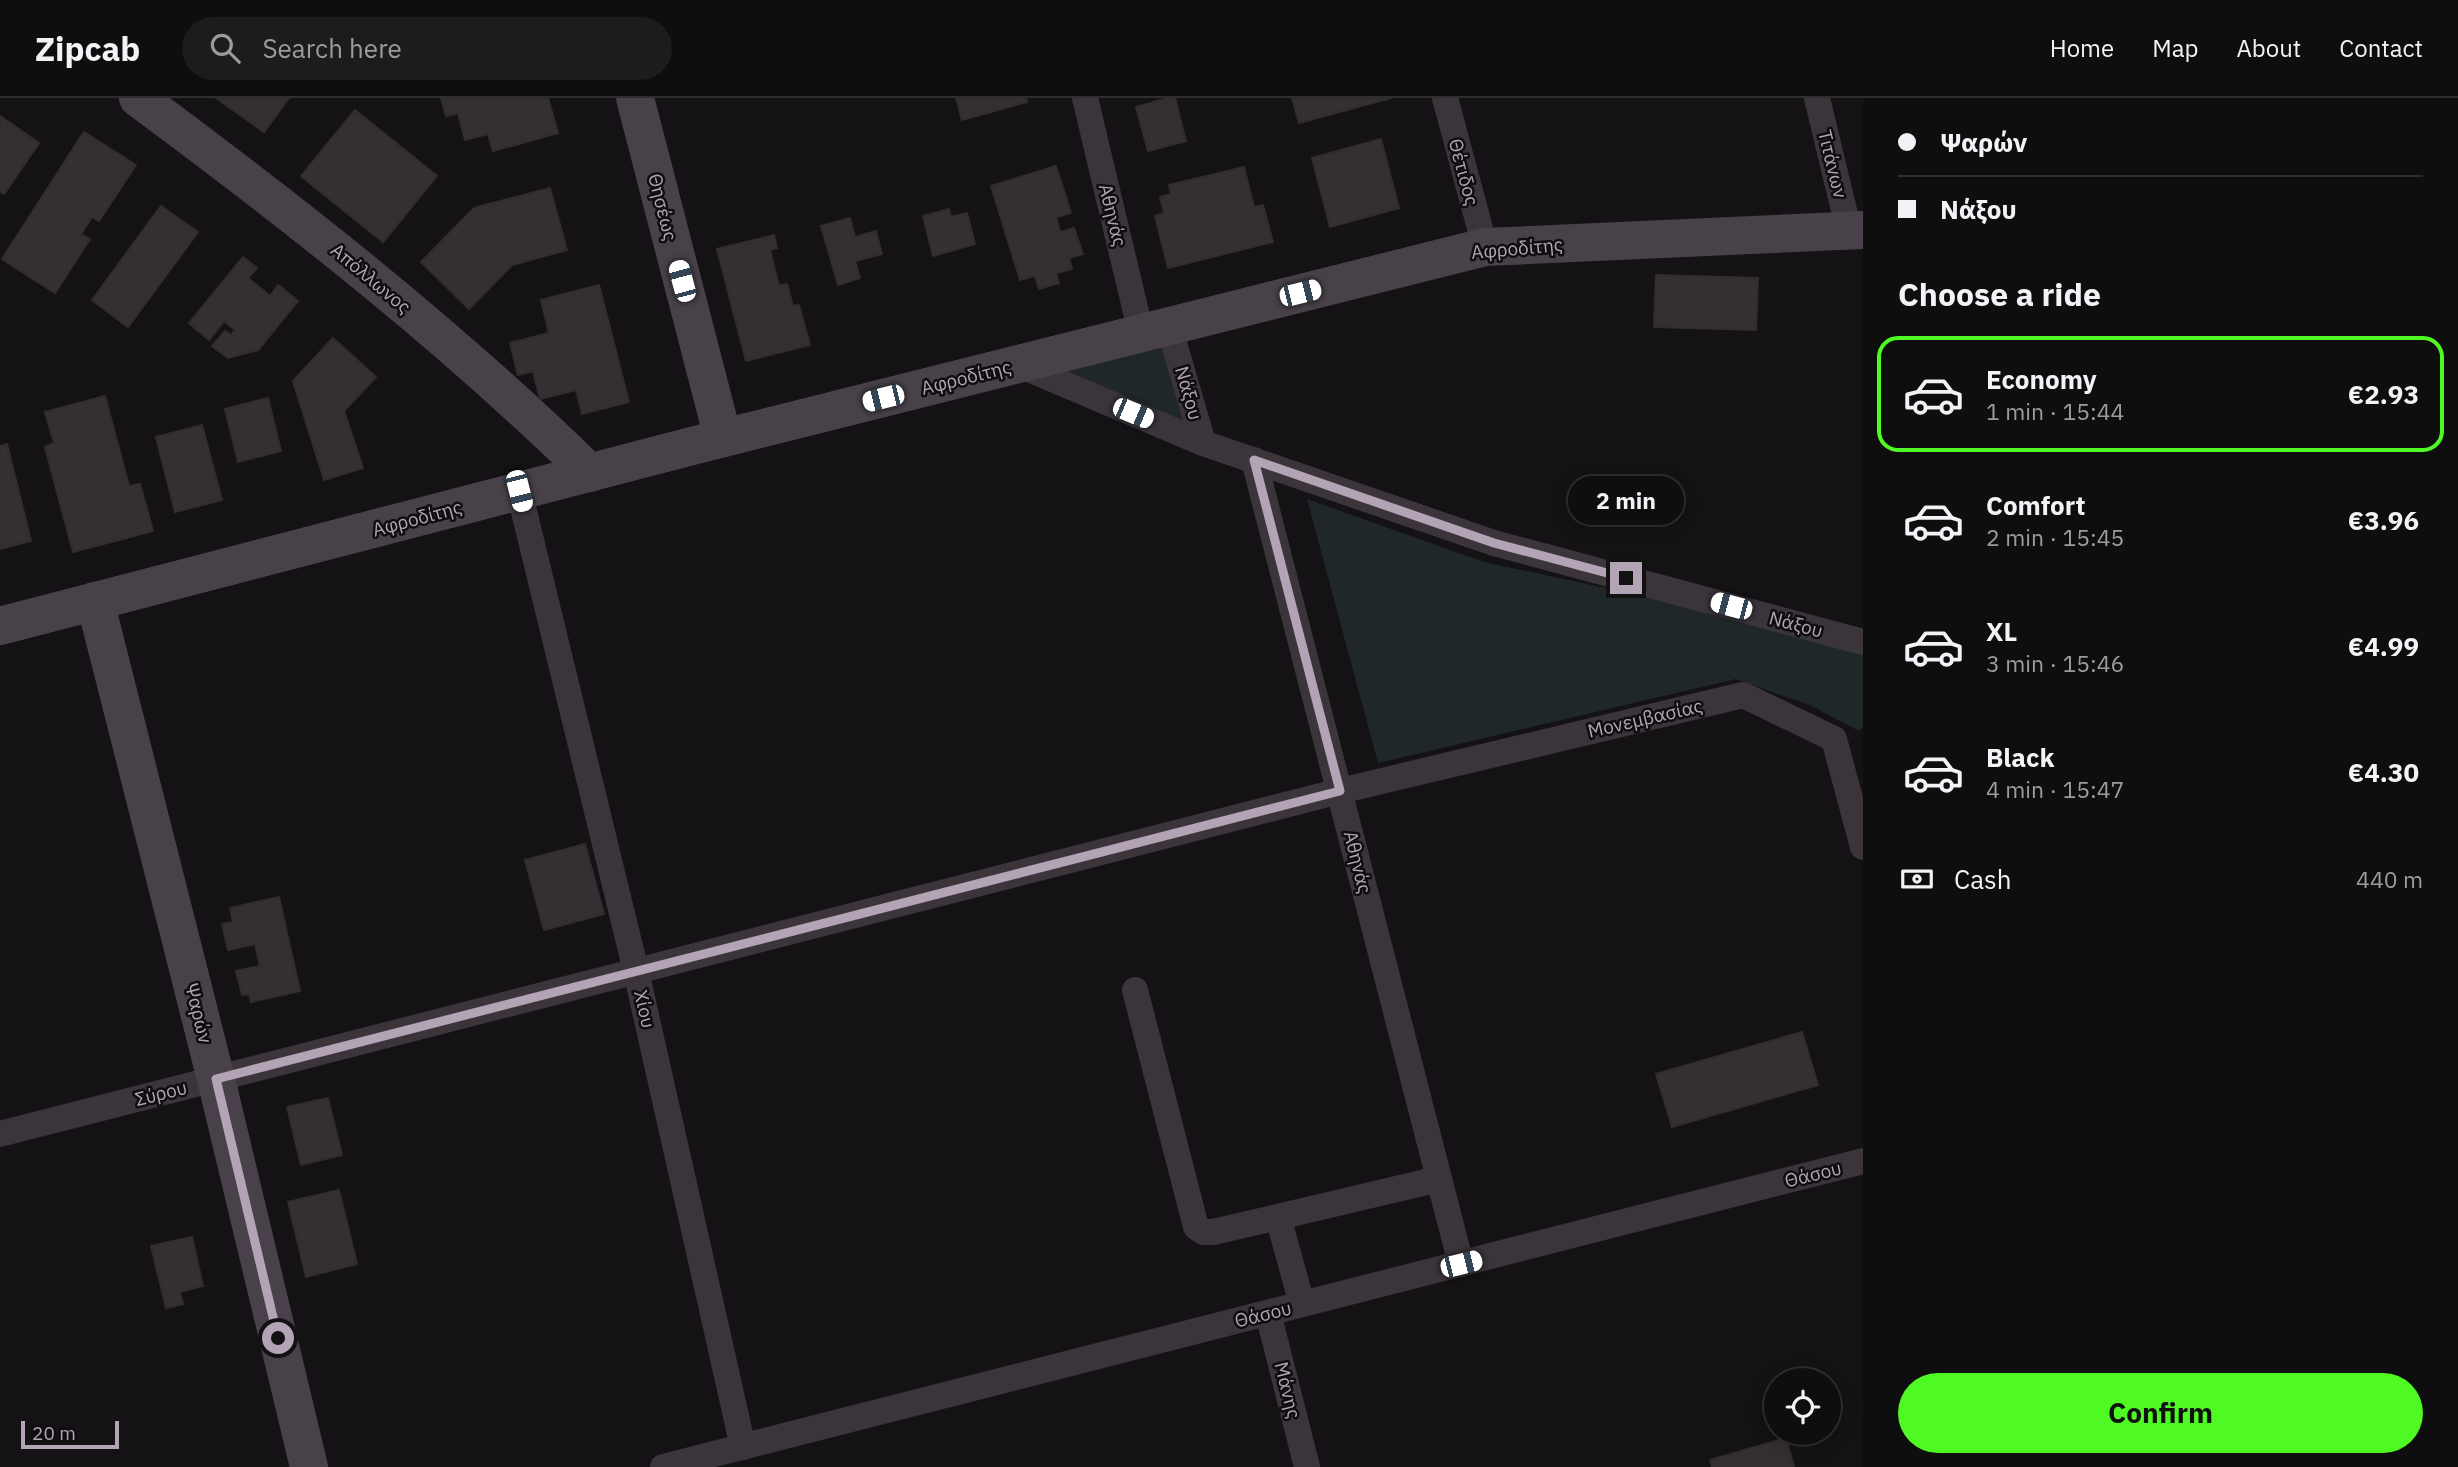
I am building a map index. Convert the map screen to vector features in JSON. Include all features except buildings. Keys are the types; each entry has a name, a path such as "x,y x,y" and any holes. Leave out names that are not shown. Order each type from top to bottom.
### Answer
{"street":[{"name":"Απόλλωνος","path":"138,98 289,210 481,369 590,473"},
{"name":"Θησέως","path":"635,98 723,438"},
{"name":"Αθηνάς","path":"1085,98 1155,329"},
{"name":"Θέτιδος","path":"1445,98 1485,247"},
{"name":"Τιτάνων","path":"1816,98 1856,231"},
{"name":"Αφροδίτης","path":"0,626 723,438 1485,247 1856,231"},
{"name":"Νάξου","path":"1155,329 1203,443 1494,543 1863,642"},
{"path":"1017,364 1203,443"},
{"name":"Αθηνάς","path":"1254,460 1461,1264"},
{"name":"Χίου","path":"519,491 636,971 743,1447"},
{"name":"Ψαρών","path":"95,601 216,1079 309,1467"},
{"name":"Movεμβασίας","path":"1340,791 1743,695 1834,739 1863,847"},
{"name":"Σύρου","path":"0,1134 1340,791"},
{"path":"1135,990 1196,1227 1203,1232 1213,1232 1439,1178"},
{"name":"Θάσου","path":"663,1467 1863,1161"},
{"path":"1278,1217 1302,1304"},
{"name":"Μάνης","path":"1268,1313 1307,1467"}],"shaded area":[{"path":"1169,326 1203,443 1017,364"},
{"path":"1307,499 1484,562 1863,643 1863,727 1859,731 1812,706 1736,679 1378,763"}],"route":[{"path":"278,1338 216,1079 1340,791 1254,460 1494,543 1626,578"}]}
